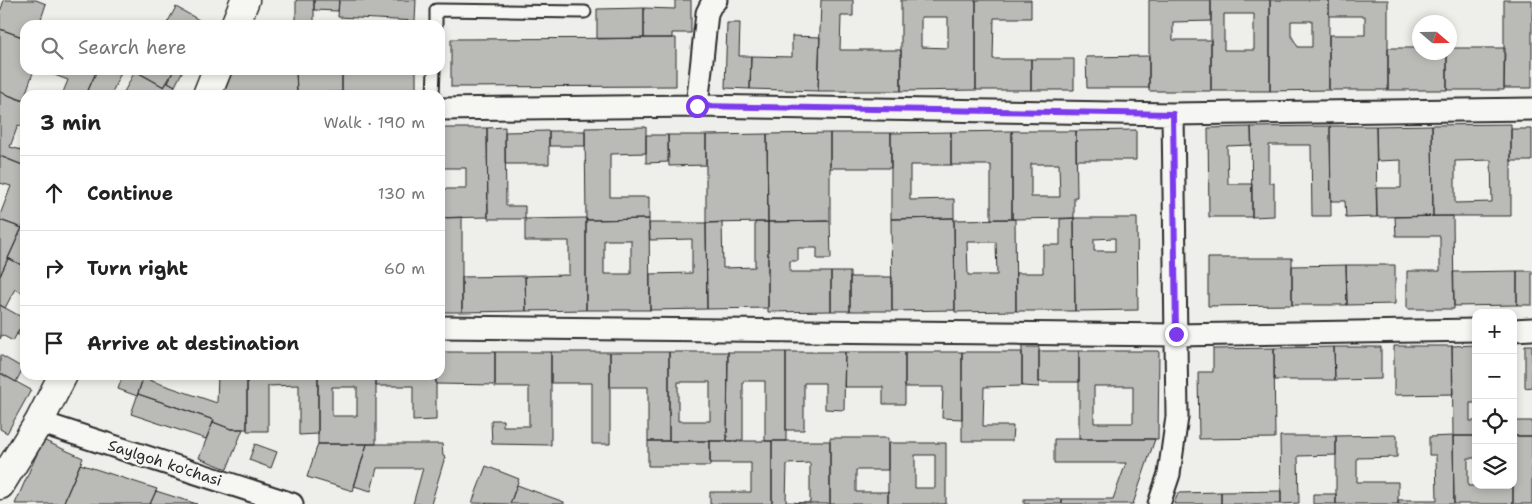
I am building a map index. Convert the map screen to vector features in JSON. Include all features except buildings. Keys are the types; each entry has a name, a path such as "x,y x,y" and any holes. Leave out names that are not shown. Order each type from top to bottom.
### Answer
{"street":[{"path":"237,20 245,0"},
{"path":"697,106 707,14 711,5 716,0"},
{"path":"209,90 215,75"},
{"path":"445,110 697,106 1173,114 1532,109"},
{"path":"1158,504 1169,474 1177,417 1173,114"},
{"path":"445,327 1176,334 1472,330"},
{"path":"1517,330 1532,329"},
{"path":"0,485 38,422 60,380"},
{"name":"Saylgoh ko'chasi","path":"38,422 292,504"}],"lane":[{"path":"436,20 436,5 585,12"},
{"path":"433,90 434,75"}],"route":[{"path":"697,106 1173,114 1176,334"}]}
